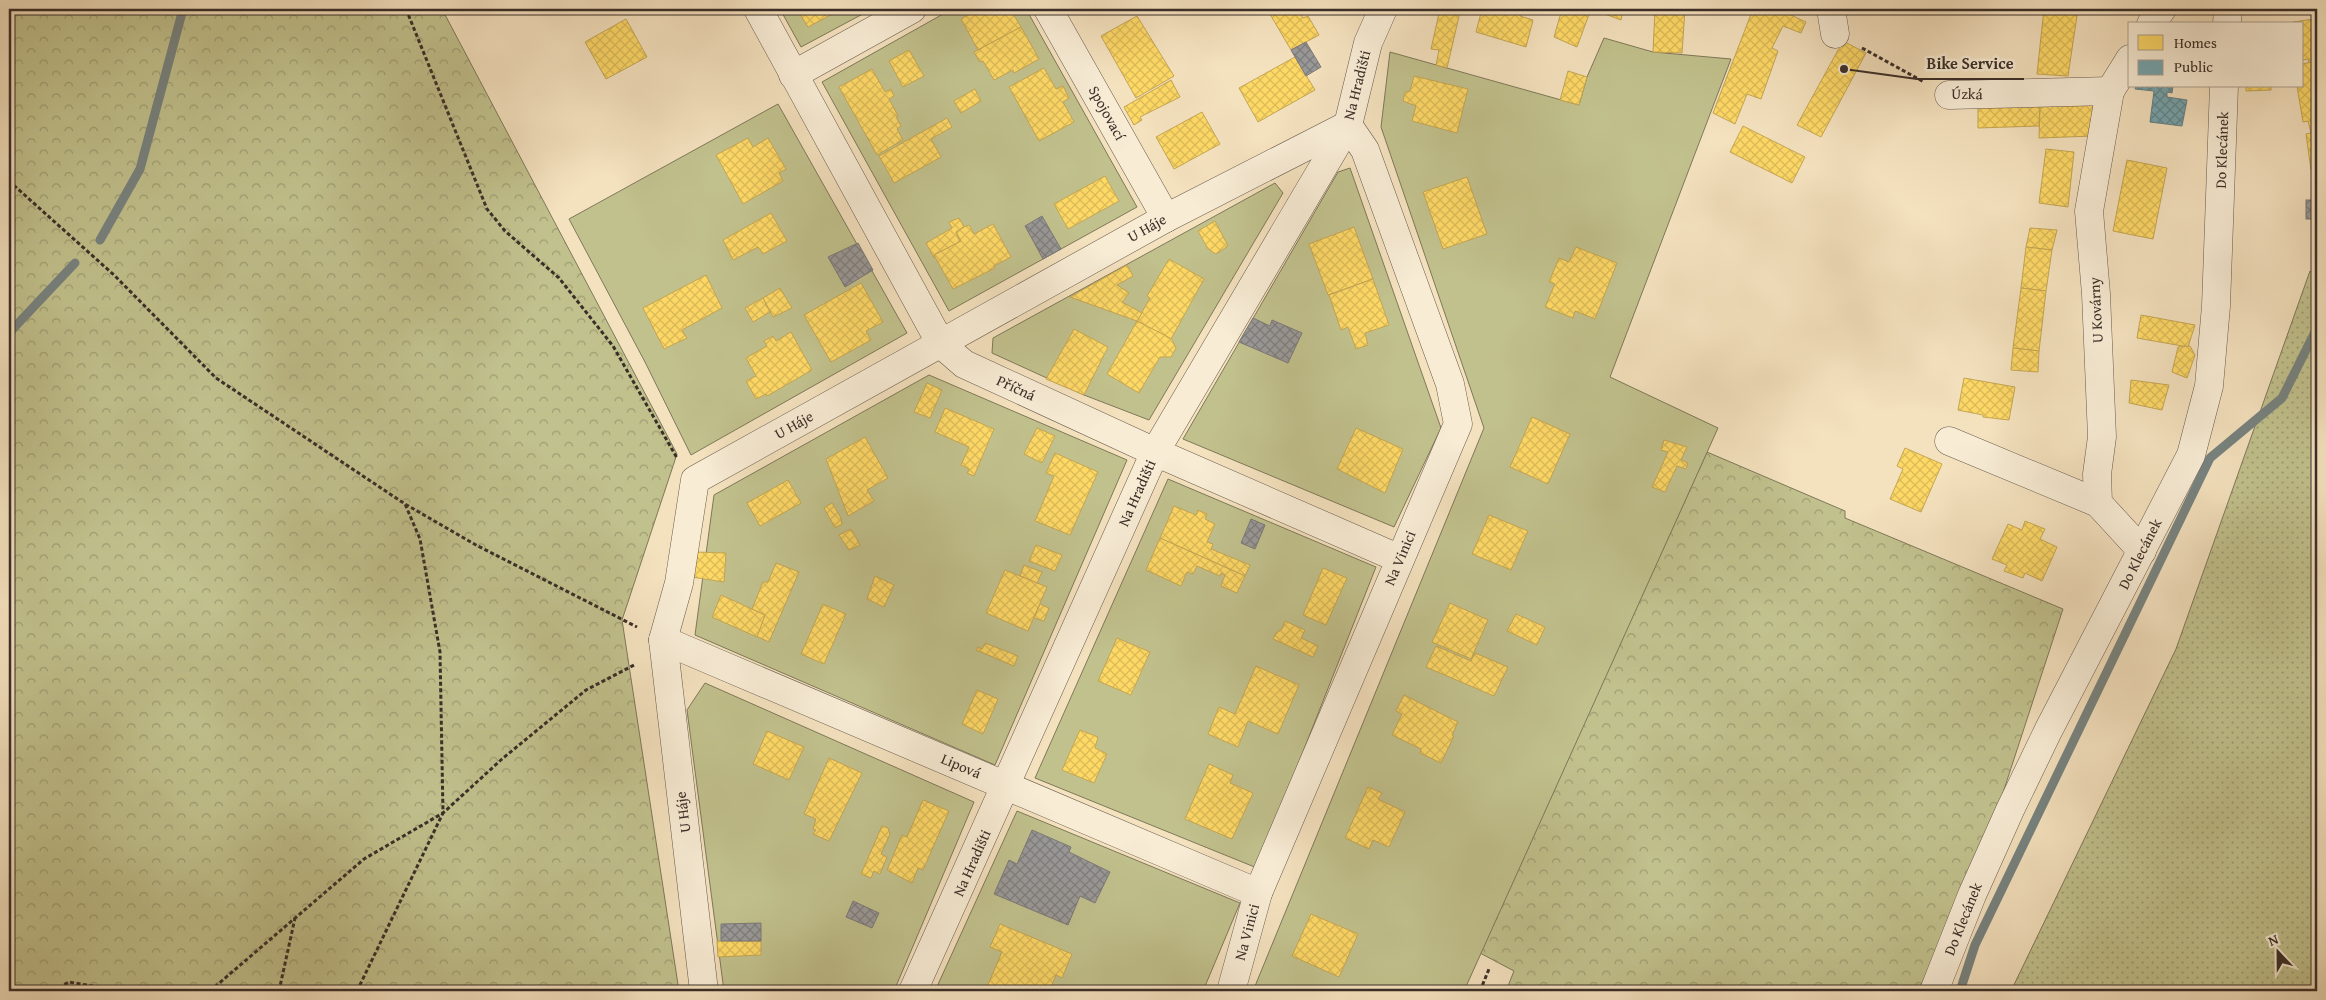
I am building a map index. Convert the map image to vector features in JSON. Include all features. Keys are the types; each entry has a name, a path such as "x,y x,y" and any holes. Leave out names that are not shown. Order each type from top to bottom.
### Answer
{"street":[{"name":"Příčná","path":"758,9 940,344 964,364 1154,452 1400,559"},
{"path":"787,64 912,9"},
{"name":"Spojovací","path":"1048,9 1166,218"},
{"name":"Na Hradišti","path":"913,991 1154,452 1348,125 1368,43 1383,9"},
{"path":"2153,22 2161,9"},
{"path":"2227,22 2228,9"},
{"name":"U Kovárny","path":"2098,503 2097,474 2102,437 2096,294 2088,211 2110,91 2128,62"},
{"name":"Do Klecánek","path":"1934,991 1972,894 2010,810 2048,731 2191,455 2209,386 2216,306 2224,88"},
{"name":"Úzká","path":"1949,96 2110,91"},
{"name":"U Háje","path":"704,991 663,640 679,582 695,480 1166,218 1348,125"},
{"name":"Na Vinici","path":"1231,991 1258,893 1458,424 1450,384 1365,150 1348,125"},
{"path":"1949,441 2098,503 2142,551"},
{"name":"Lipová","path":"663,640 1258,893"}],"path":[{"path":"406,9 487,209 505,231 559,278 613,346 679,462 695,480"},
{"name":"Úzká","path":"1833,21 1949,96"},
{"path":"9,181 114,275 216,378 405,504 476,546 663,640 649,656 586,690 502,758 443,813 364,859 210,991"},
{"path":"357,991 443,813 440,652 420,539 405,504"},
{"path":"278,991 295,917"},
{"path":"1480,991 1488,969"},
{"path":"53,991 69,982 104,988 108,991"}],"green space":[{"path":"9,9 442,9 677,454 622,620 679,991 9,991"},
{"path":"780,9 872,9 801,47"},
{"path":"952,9 1026,9 1137,207 949,311 822,82"},
{"path":"1604,38 1653,52 1731,59 1610,377 1718,428 1464,991 1253,991 1484,428 1381,127 1390,52 1579,105 1587,77"},
{"path":"778,104 907,333 691,455 645,362 569,219"},
{"path":"1350,168 1441,428 1394,527 1183,439 1338,172"},
{"path":"1275,183 1283,193 1149,420 1084,395 992,353 993,338"},
{"path":"2310,271 2317,276 2317,991 2011,991 2176,649"},
{"path":"929,375 1127,460 995,765 695,635 714,495"},
{"path":"1707,452 1845,511 1845,518 2063,609 1982,857 1918,991 1506,991 1514,971 1480,953"},
{"path":"1168,479 1376,567 1257,868 1035,778"},
{"path":"705,683 974,802 894,991 724,991 687,710"},
{"path":"1017,811 1240,903 1203,991 935,991"}],"building: Homes":[{"path":"797,9 842,9 808,27"},
{"path":"979,9 1010,9 1021,27 978,50 961,19"},
{"path":"1267,9 1298,9 1303,18 1308,16 1319,35 1291,50"},
{"path":"1440,9 1460,12 1447,68 1436,65 1439,50 1431,49"},
{"path":"1482,9 1523,9 1520,16 1533,20 1526,47 1476,32"},
{"path":"1562,9 1591,9 1577,47 1554,37"},
{"path":"1591,9 1623,9 1621,20"},
{"path":"1655,9 1685,9 1682,53 1653,52"},
{"path":"1753,9 1778,9 1806,22 1801,33 1783,26 1772,48 1778,51 1761,99 1747,94 1735,124 1713,113"},
{"path":"2044,9 2078,9 2068,76 2037,74"},
{"path":"1137,16 1174,76 1136,98 1101,36"},
{"path":"626,19 647,57 606,79 585,42"},
{"path":"2314,19 2317,61 2309,63 2308,59 2304,60 2304,22 2293,22"},
{"path":"1021,27 1039,59 1014,73 1013,70 994,80 983,61 980,62 974,52"},
{"path":"1843,41 1866,53 1821,137 1797,125"},
{"path":"909,50 924,76 903,87 889,61"},
{"path":"1295,57 1315,90 1258,122 1239,88"},
{"path":"2317,61 2317,169 2311,170 2306,134 2311,133 2308,121 2303,122 2297,88 2304,88 2304,64"},
{"path":"1044,68 1056,89 1063,86 1069,98 1063,102 1074,122 1039,141 1009,87"},
{"path":"872,69 885,92 891,89 894,96 889,99 898,116 896,117 901,126 897,129 903,140 877,155 839,87"},
{"path":"1568,71 1587,77 1579,105 1560,100"},
{"path":"1414,76 1468,89 1457,133 1412,121 1416,106 1403,101 1405,92 1410,91"},
{"path":"1171,80 1180,97 1140,117 1142,120 1134,125 1124,107"},
{"path":"2246,88 2271,88 2271,90 2246,91"},
{"path":"975,89 981,101 961,113 954,101"},
{"path":"2097,103 2094,136 2039,138 2040,104"},
{"path":"1978,104 2040,104 2039,126 1978,128"},
{"path":"1202,112 1220,144 1174,169 1156,137"},
{"path":"947,118 952,127 931,139 941,157 894,183 879,156"},
{"path":"1743,126 1805,157 1792,183 1730,152"},
{"path":"748,138 753,147 768,138 786,169 779,173 783,181 743,204 716,155"},
{"path":"2046,149 2074,152 2068,207 2039,203"},
{"path":"2127,160 2167,168 2153,239 2113,231"},
{"path":"1105,176 1119,201 1068,229 1054,204"},
{"path":"1467,177 1487,234 1443,249 1423,192"},
{"path":"771,213 787,241 763,254 758,247 733,260 723,240"},
{"path":"959,218 964,227 956,232 960,242 934,255 934,258 926,243 952,228 949,222"},
{"path":"1215,221 1228,246 1216,254 1208,249 1198,231"},
{"path":"993,224 1011,257 994,266 995,268 953,289 934,255 961,241 956,232 964,227 969,225 974,234"},
{"path":"1354,227 1373,279 1328,295 1309,244"},
{"path":"2030,228 2057,230 2052,250 2026,247"},
{"path":"1576,247 1617,263 1595,319 1575,311 1573,318 1545,307 1555,284 1549,282 1559,258 1569,262"},
{"path":"2026,247 2052,250 2046,291 2021,288"},
{"path":"1169,259 1204,279 1171,339 1137,321 1150,298 1147,296"},
{"path":"1127,265 1133,276 1117,285 1129,293 1122,302 1142,313 1137,321 1070,297"},
{"path":"706,275 722,308 682,330 687,338 664,349 643,308"},
{"path":"1373,279 1389,325 1365,333 1368,345 1356,349 1348,327 1341,330 1329,295"},
{"path":"861,283 883,322 866,331 871,340 831,362 804,315"},
{"path":"780,288 792,308 773,317 763,298"},
{"path":"2021,288 2046,291 2039,351 2013,348"},
{"path":"763,298 770,312 753,322 745,308"},
{"path":"2141,315 2195,325 2188,347 2137,338"},
{"path":"1137,321 1172,339 1176,348 1171,357 1160,357 1139,393 1107,374"},
{"path":"1074,329 1108,347 1084,395 1046,379"},
{"path":"791,332 812,370 767,396 766,394 756,399 746,381 756,376 746,358 767,346 764,341 773,336 776,341"},
{"path":"2190,346 2195,355 2187,378 2172,372 2178,347"},
{"path":"2013,348 2039,351 2038,372 2011,370"},
{"path":"1964,378 2015,387 2009,420 1983,417 1983,415 1958,410"},
{"path":"2131,380 2169,385 2162,410 2129,403"},
{"path":"927,383 942,390 930,418 914,412"},
{"path":"945,408 994,429 974,476 967,473 969,469 961,465 969,447 935,432"},
{"path":"1532,417 1570,434 1548,484 1510,467"},
{"path":"1037,428 1055,436 1042,463 1024,454"},
{"path":"1356,428 1403,449 1385,493 1337,469"},
{"path":"865,437 888,478 867,490 874,501 848,516 826,459"},
{"path":"1664,440 1687,447 1681,460 1688,463 1686,469 1677,466 1665,492 1652,487 1668,452 1661,450"},
{"path":"1905,448 1942,464 1921,512 1890,499 1903,469 1897,466"},
{"path":"1055,453 1098,472 1070,535 1035,521 1054,476 1046,473"},
{"path":"788,480 801,503 760,526 747,503"},
{"path":"832,503 841,518 842,524 835,528 824,508"},
{"path":"1174,506 1196,515 1198,510 1207,514 1205,519 1215,524 1207,542 1213,544 1211,549 1250,565 1245,576 1160,538"},
{"path":"1489,515 1528,531 1511,570 1472,554"},
{"path":"2025,521 2045,529 2040,539 2057,547 2042,581 2025,573 2023,578 2004,571 2007,565 1992,559 2008,524 2022,530"},
{"path":"851,529 860,545 849,550 839,535"},
{"path":"1160,538 1245,576 1237,593 1221,586 1225,575 1221,573 1220,576 1197,566 1193,574 1187,572 1181,586 1146,570"},
{"path":"1036,545 1062,555 1055,571 1029,561"},
{"path":"696,552 726,553 724,582 692,577"},
{"path":"776,563 799,572 769,642 756,636 765,615 752,609 763,582 768,582"},
{"path":"1024,565 1042,572 1037,583 1020,576"},
{"path":"1323,568 1347,578 1326,625 1303,615"},
{"path":"1005,570 1047,587 1028,631 986,613"},
{"path":"875,576 894,585 884,607 867,599"},
{"path":"721,595 765,615 757,637 712,617"},
{"path":"1450,603 1488,620 1471,659 1432,642"},
{"path":"823,604 846,614 824,664 801,654"},
{"path":"1040,604 1049,608 1044,621 1034,618"},
{"path":"1516,614 1545,627 1537,645 1507,631"},
{"path":"1285,621 1305,630 1301,638 1318,646 1313,657 1273,639 1276,633 1282,629"},
{"path":"1117,638 1150,652 1131,695 1098,681"},
{"path":"985,643 1018,656 1014,666 976,650 978,647 982,649"},
{"path":"1436,646 1471,661 1475,653 1508,667 1494,696 1426,667"},
{"path":"1256,666 1299,685 1278,734 1248,721 1238,747 1208,734 1219,707 1235,714"},
{"path":"977,690 998,699 983,734 962,724"},
{"path":"1404,695 1458,722 1452,735 1454,736 1441,763 1420,753 1421,749 1392,735 1402,714 1396,711"},
{"path":"1080,730 1098,737 1095,748 1107,754 1094,783 1062,770"},
{"path":"767,731 804,747 789,780 753,764"},
{"path":"829,758 862,773 829,841 813,834 816,830 813,829 816,819 804,814"},
{"path":"1209,764 1233,775 1230,783 1253,793 1232,839 1185,819"},
{"path":"1368,787 1382,793 1378,799 1405,812 1389,847 1373,840 1369,849 1345,838"},
{"path":"923,800 949,811 923,870 918,868 912,883 887,870 902,835 907,837"},
{"path":"882,826 888,828 890,834 881,854 887,857 880,874 874,871 871,878 861,874"},
{"path":"1311,914 1358,934 1339,977 1292,956"},
{"path":"1000,924 1072,954 1062,978 1056,975 1049,991 992,991 986,989 1002,952 990,947"},
{"path":"717,941 761,941 761,955 718,957"},
{"path":"828,984 845,991 825,991"}],"building: Public":[{"path":"2173,88 2172,93 2167,92 2167,97 2187,100 2182,126 2150,122 2154,91 2135,89"}],"building: Industry":[{"path":"1306,42 1321,67 1306,76 1291,50"},
{"path":"2306,200 2317,200 2317,219 2306,219"},
{"path":"1042,216 1061,249 1043,259 1025,226"},
{"path":"858,243 873,270 845,287 828,257"},
{"path":"1253,318 1270,326 1272,320 1302,333 1288,363 1239,342"},
{"path":"1251,519 1265,525 1255,549 1241,543"},
{"path":"1032,830 1071,847 1069,852 1110,872 1095,903 1080,896 1068,925 994,894 1009,860 1017,864"},
{"path":"853,901 879,913 872,928 846,917"},
{"path":"761,923 761,941 721,941 721,924"}],"waterway":[{"path":"100,240 140,169 183,9"},
{"path":"9,333 75,263"},
{"path":"1960,991 1975,945 2210,458 2282,398 2317,328"}],"place":[{"name":"Bike Service","path":"1844,69"}]}
